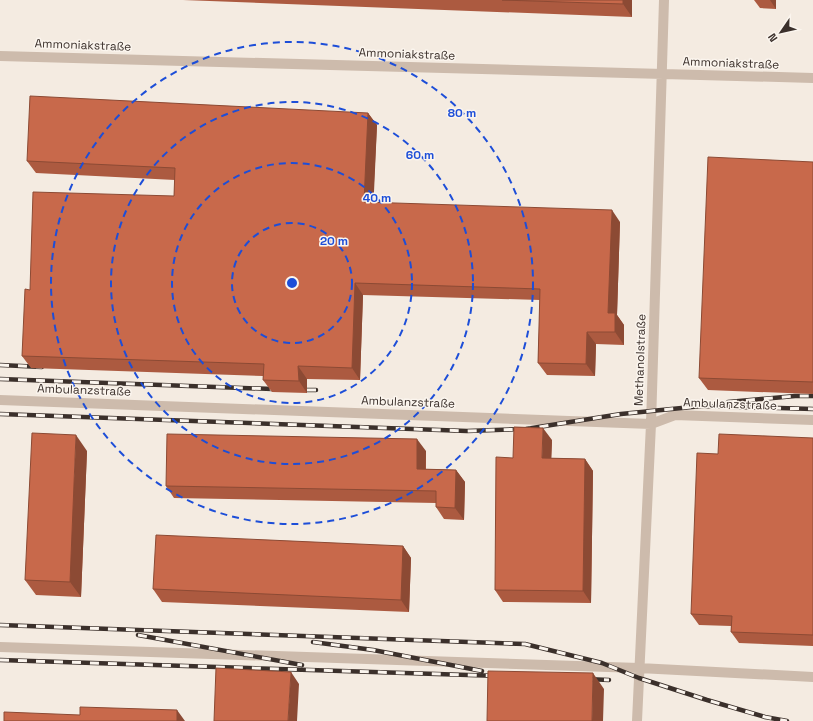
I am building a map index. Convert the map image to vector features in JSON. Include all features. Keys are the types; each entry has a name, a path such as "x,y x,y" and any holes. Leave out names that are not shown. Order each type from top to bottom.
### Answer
{"street":[{"name":"Methanolstraße","path":"637,721 651,424 664,0"},
{"name":"Ammoniakstraße","path":"0,56 813,78"},
{"name":"Ambulanzstraße","path":"0,400 651,424 675,415 813,420"},
{"path":"0,647 639,668 813,677"}],"building":[{"path":"502,0 623,0 623,4"},
{"path":"30,96 368,113 364,202 612,210 608,313 615,313 615,332 587,332 586,364 538,363 540,289 355,283 352,368 298,366 299,381 263,380 264,364 22,356 25,289 30,290 33,192 174,196 175,168 27,161"},
{"path":"708,157 813,162 813,382 699,378"},
{"path":"514,427 543,428 542,458 585,459 583,591 495,590 496,457 513,458"},
{"path":"32,433 76,435 70,582 25,580"},
{"path":"167,434 417,439 417,469 456,470 455,508 436,507 436,491 166,486"},
{"path":"719,434 813,438 813,635 731,632 732,616 691,614 697,453 718,454"},
{"path":"156,535 403,546 401,600 153,589"},
{"path":"216,668 291,672 288,721 214,721"},
{"path":"488,671 593,673 592,721 487,721"},
{"path":"80,707 177,710 177,721 4,721 4,712 80,715"}],"railway":[{"path":"0,365 42,367"},
{"path":"0,379 272,389"},
{"path":"307,390 316,390"},
{"path":"728,402 795,396 813,396"},
{"path":"0,414 467,431 526,429 621,414 702,406 813,409"},
{"path":"0,625 525,644 602,663 639,678 707,700 765,717 787,721"},
{"path":"138,635 302,665"},
{"path":"313,642 373,650 482,671"},
{"path":"0,660 500,676"},
{"path":"586,679 609,680"}]}
